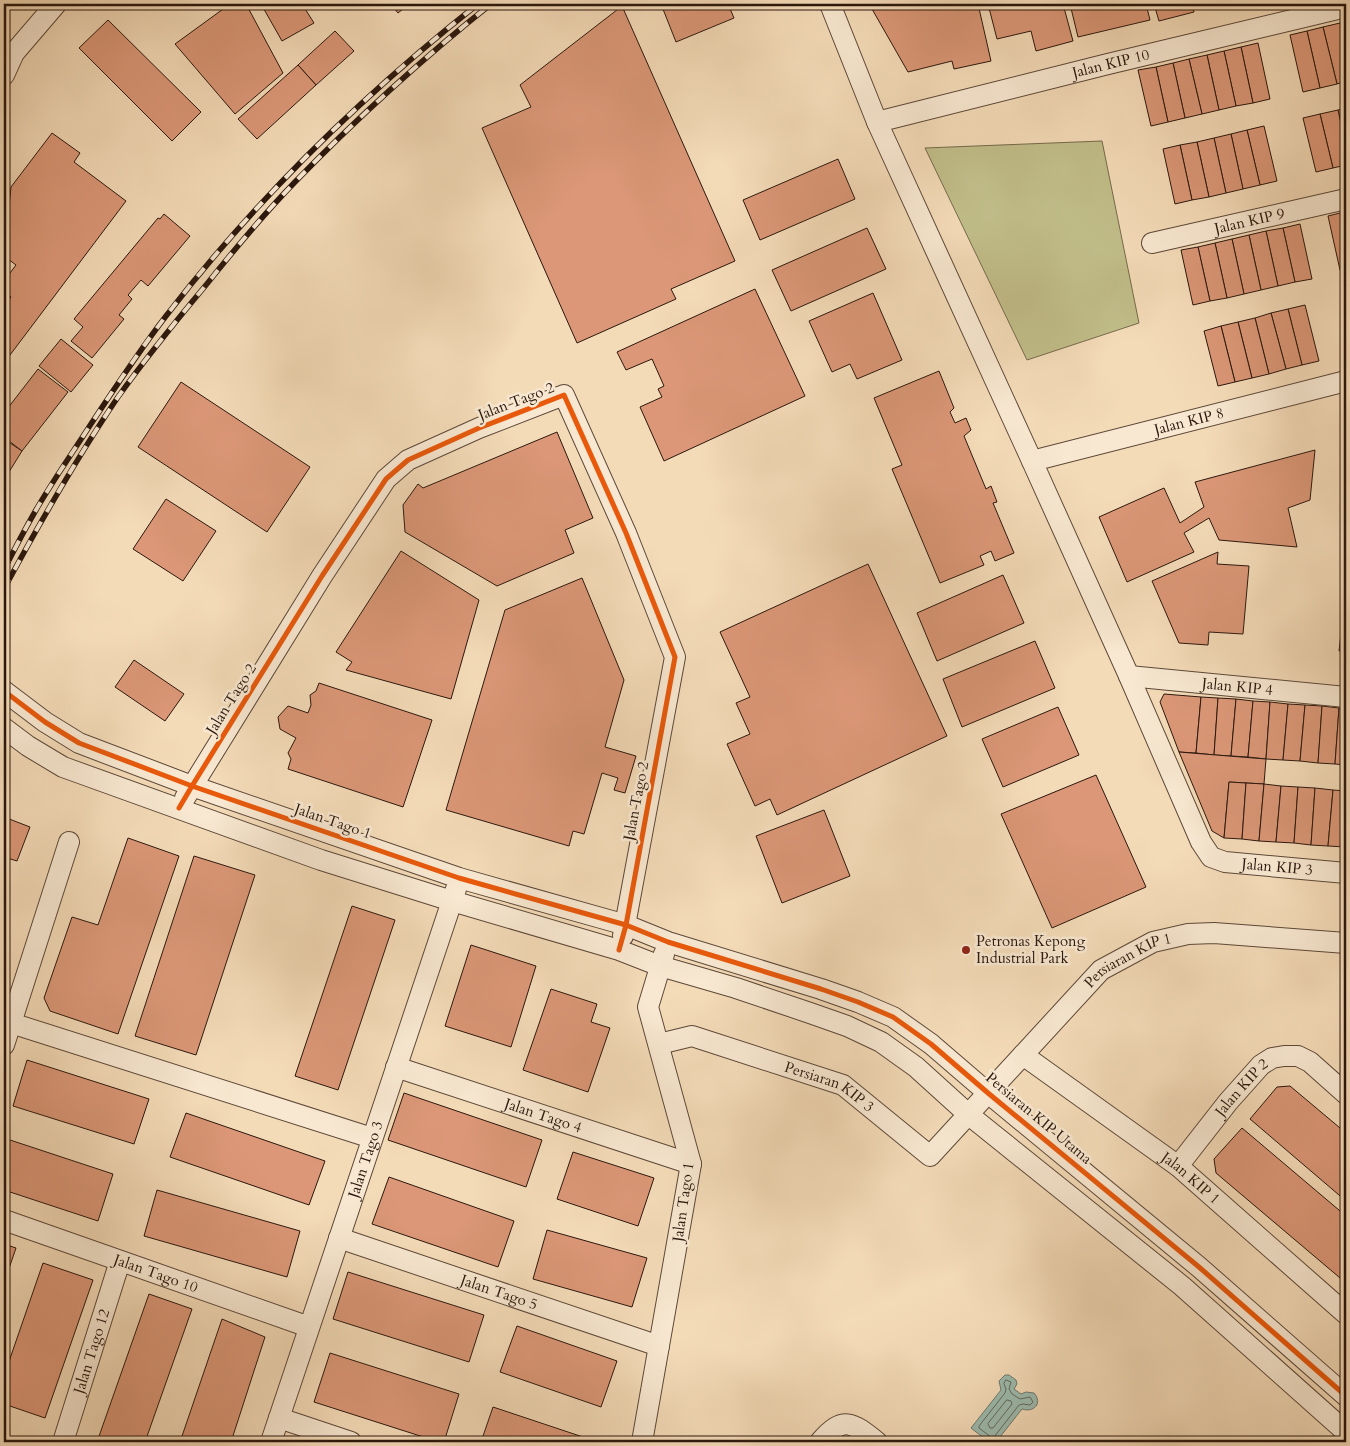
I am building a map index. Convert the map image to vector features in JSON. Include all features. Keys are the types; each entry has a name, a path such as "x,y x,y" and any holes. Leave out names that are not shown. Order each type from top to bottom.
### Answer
{"street":[{"path":"4,75 14,53 56,4"},
{"path":"830,4 877,122 1129,676"},
{"name":"Jalan KIP 10","path":"877,122 1346,7"},
{"name":"Jalan KIP 9","path":"1152,243 1346,198"},
{"name":"Jalan KIP 8","path":"1032,461 1346,381"},
{"name":"Jalan Tago 2","path":"180,808 322,576 386,479 408,460 479,428 564,395 626,533 675,657 626,925 618,950"},
{"name":"Jalan KIP 4","path":"1129,676 1346,697"},
{"name":"Jalan KIP 3","path":"1129,676 1201,842 1211,857 1225,862 1346,873"},
{"name":"Jalan Tago 1","path":"4,691 45,722 79,742 192,786 459,878 626,925 668,942 648,1007 692,1164 642,1442"},
{"path":"4,728 28,746 63,767 321,860 618,950 660,966 736,988 846,1026 881,1042 916,1067 969,1115 1182,1286 1346,1432"},
{"path":"4,1045 69,842"},
{"name":"Jalan Tago 3","path":"270,1442 459,878"},
{"name":"Persiaran KIP 1","path":"969,1115 1101,970 1152,942 1188,934 1214,933 1346,943"},
{"name":"Persiaran KIP Utama","path":"668,942 821,989 893,1017 931,1044 1199,1267 1346,1396"},
{"path":"11,1023 372,1138"},
{"name":"Persiaran KIP 3","path":"659,1044 692,1036 843,1084 930,1156 969,1115"},
{"name":"Jalan KIP 1","path":"1023,1055 1178,1166 1346,1314"},
{"name":"Jalan KIP 2","path":"1178,1166 1228,1102 1262,1065 1272,1058 1298,1056 1310,1062 1346,1094"},
{"name":"Jalan Tago 4","path":"396,1067 692,1164"},
{"name":"Jalan Tago 10","path":"4,1220 309,1328"},
{"name":"Jalan Tago 5","path":"339,1238 659,1346"},
{"name":"Jalan Tago 12","path":"63,1442 120,1261"},
{"path":"279,1418 351,1442"},
{"path":"820,1442 830,1431 846,1424 852,1424 859,1428 877,1442"}],"shaded area":[{"path":"1102,141 1139,323 1027,360 925,148"}],"water":[{"path":"1005,1375 1009,1375 1016,1380 1017,1384 1014,1389 1021,1394 1026,1392 1034,1393 1038,1400 1036,1406 1030,1410 1022,1409 996,1442 989,1442 971,1428 1001,1390 999,1381"}],"building":[{"path":"230,4 246,4 283,73 235,114 175,44"},
{"path":"261,4 302,4 314,23 282,41"},
{"path":"391,4 409,4 398,13"},
{"path":"661,4 728,4 734,18 676,42"},
{"path":"893,4 978,4 991,61 954,69 952,61 908,72 872,9"},
{"path":"988,4 1063,4 1073,41 1036,51 1031,31 997,39"},
{"path":"1070,4 1146,4 1150,20 1078,37"},
{"path":"1154,4 1192,4 1194,12 1159,21"},
{"path":"1200,4 1222,4 1201,9"},
{"path":"622,6 735,261 671,289 676,299 577,343 482,128 531,107 520,85"},
{"path":"108,20 201,112 172,141 79,48"},
{"path":"1346,22 1346,48 1340,23"},
{"path":"1340,23 1346,48 1346,81 1337,84 1323,27"},
{"path":"1323,27 1337,84 1320,88 1307,31"},
{"path":"335,31 354,51 316,85 298,65"},
{"path":"1307,31 1320,88 1303,92 1290,35"},
{"path":"1258,43 1270,99 1253,103 1241,47"},
{"path":"1241,47 1253,103 1236,106 1224,51"},
{"path":"1224,51 1236,106 1219,110 1207,55"},
{"path":"1207,55 1219,110 1202,114 1189,59"},
{"path":"1189,59 1202,114 1185,118 1173,63"},
{"path":"1173,63 1185,118 1168,122 1156,67"},
{"path":"298,65 316,85 257,139 238,119"},
{"path":"1156,67 1168,122 1151,126 1138,70"},
{"path":"1346,108 1346,147 1338,110"},
{"path":"1338,110 1346,147 1346,165 1333,168 1320,114"},
{"path":"1320,114 1333,168 1316,172 1303,118"},
{"path":"1264,126 1277,181 1260,185 1247,130"},
{"path":"1247,130 1260,185 1243,189 1231,134"},
{"path":"52,133 80,153 74,162 126,201 7,359 4,357 4,335 10,327 4,323 4,306 11,297 4,291 4,281 16,265 4,256 11,187"},
{"path":"1231,134 1243,189 1226,193 1214,138"},
{"path":"1214,138 1226,193 1209,197 1197,142"},
{"path":"1197,142 1209,197 1192,200 1180,145"},
{"path":"1180,145 1192,200 1175,204 1163,149"},
{"path":"838,159 855,199 760,240 743,200"},
{"path":"1344,212 1346,220 1346,269 1340,270 1328,216"},
{"path":"164,214 190,236 148,286 141,280 128,295 132,299 119,315 124,319 92,358 71,341 83,327 74,319 158,218 160,219"},
{"path":"1300,224 1312,279 1295,282 1283,228"},
{"path":"867,228 886,269 791,311 772,270"},
{"path":"1283,228 1295,282 1278,286 1266,231"},
{"path":"1266,231 1278,286 1261,290 1249,235"},
{"path":"1249,235 1261,290 1244,294 1232,239"},
{"path":"1232,239 1244,294 1227,298 1215,243"},
{"path":"1215,243 1227,298 1210,301 1198,247"},
{"path":"1198,247 1210,301 1193,305 1181,250"},
{"path":"755,289 805,396 664,461 640,407 662,397 658,389 664,386 652,359 626,370 617,352"},
{"path":"873,293 902,360 857,379 850,364 832,372 809,321"},
{"path":"1305,305 1319,361 1302,365 1288,309"},
{"path":"1288,309 1302,365 1286,369 1271,313"},
{"path":"1271,313 1286,369 1269,374 1255,318"},
{"path":"1255,318 1269,374 1252,378 1238,322"},
{"path":"1238,322 1252,378 1235,382 1221,326"},
{"path":"1221,326 1235,382 1218,386 1204,331"},
{"path":"61,339 93,365 71,392 39,366"},
{"path":"38,369 68,392 22,451 4,437 4,413"},
{"path":"939,371 954,408 950,412 955,423 966,418 971,430 964,436 986,489 991,486 997,502 993,503 1014,553 995,561 991,551 980,556 984,565 940,583 892,469 902,465 874,398"},
{"path":"181,382 310,467 267,532 138,447"},
{"path":"557,432 593,518 565,530 574,553 497,586 405,532 403,505 418,484 423,488"},
{"path":"4,439 22,451 4,480"},
{"path":"1315,450 1310,500 1288,508 1297,547 1219,540 1209,518 1184,533 1194,552 1127,582 1099,517 1164,488 1180,523 1204,507 1195,482"},
{"path":"166,499 216,531 183,581 133,549"},
{"path":"401,551 479,600 451,699 346,670 352,662 336,652"},
{"path":"1218,552 1217,564 1249,566 1243,634 1209,632 1208,645 1179,643 1152,581"},
{"path":"868,564 947,736 777,815 770,799 755,806 727,744 750,734 736,703 750,697 720,632"},
{"path":"1003,575 1024,623 937,661 917,613"},
{"path":"582,578 624,680 605,747 636,756 625,793 614,790 618,778 602,773 584,834 573,831 569,846 446,810 505,610"},
{"path":"1345,581 1346,599 1344,599"},
{"path":"1344,599 1346,599 1346,616 1342,616"},
{"path":"1342,616 1346,616 1346,634 1341,633"},
{"path":"1341,633 1346,634 1346,651 1339,651"},
{"path":"1035,641 1055,688 962,727 943,679"},
{"path":"134,660 184,694 165,721 115,687"},
{"path":"319,683 432,720 403,807 288,769 291,759 288,753 296,738 280,729 278,717 288,706 308,713 311,705 310,695 316,691"},
{"path":"1164,694 1201,697 1196,753 1179,752 1160,702"},
{"path":"1201,697 1218,698 1214,755 1196,753"},
{"path":"1218,698 1236,699 1231,756 1214,755"},
{"path":"1236,699 1253,701 1248,757 1231,756"},
{"path":"1253,701 1270,702 1266,759 1248,757"},
{"path":"1270,702 1288,704 1283,760 1266,759"},
{"path":"1288,704 1305,705 1300,761 1283,760"},
{"path":"1305,705 1322,706 1318,763 1300,761"},
{"path":"1322,706 1339,708 1335,764 1318,763"},
{"path":"1058,707 1079,755 1003,787 982,739"},
{"path":"1339,708 1346,708 1346,765 1335,764"},
{"path":"1179,752 1266,759 1264,784 1229,782 1224,838 1212,831"},
{"path":"1096,775 1146,887 1052,928 1001,814"},
{"path":"1229,782 1246,783 1242,839 1224,838"},
{"path":"1246,783 1264,784 1259,841 1242,839"},
{"path":"1264,784 1281,786 1276,842 1259,841"},
{"path":"1281,786 1298,787 1294,843 1276,842"},
{"path":"1298,787 1315,788 1311,845 1294,843"},
{"path":"1315,788 1333,790 1328,846 1311,845"},
{"path":"1333,790 1346,791 1345,847 1328,846"},
{"path":"824,810 850,876 782,903 756,836"},
{"path":"4,817 30,827 17,861 4,857"},
{"path":"128,838 179,856 118,1034 50,1011 44,998 72,917 98,925"},
{"path":"194,856 255,875 196,1055 135,1036"},
{"path":"352,906 395,920 338,1090 295,1076"},
{"path":"471,945 536,966 511,1047 445,1026"},
{"path":"551,989 597,1004 591,1022 610,1028 588,1092 523,1070"},
{"path":"27,1060 149,1099 134,1144 13,1106"},
{"path":"1290,1086 1346,1133 1346,1201 1250,1119 1277,1087"},
{"path":"404,1093 542,1140 526,1187 388,1140"},
{"path":"186,1113 325,1161 309,1205 170,1157"},
{"path":"1242,1128 1346,1216 1346,1283 1216,1173 1214,1159"},
{"path":"4,1138 113,1174 98,1221 4,1190"},
{"path":"573,1152 654,1178 638,1226 557,1199"},
{"path":"389,1177 514,1221 498,1267 372,1224"},
{"path":"157,1190 300,1231 287,1277 144,1236"},
{"path":"547,1230 647,1258 632,1307 533,1279"},
{"path":"4,1244 16,1248 4,1283"},
{"path":"43,1263 93,1280 45,1418 4,1404 4,1376"},
{"path":"348,1272 484,1315 469,1362 333,1319"},
{"path":"149,1294 192,1309 145,1442 97,1442"},
{"path":"222,1319 265,1337 231,1442 180,1442"},
{"path":"517,1326 617,1361 601,1407 500,1372"},
{"path":"330,1353 459,1394 444,1442 314,1402"},
{"path":"493,1407 598,1442 481,1442"}],"railway":[{"path":"4,570 42,500 98,413 146,343 201,273 274,190 352,112 478,4"},
{"path":"4,589 58,492 118,397 161,340 238,246 282,195 341,136 390,90 491,4"}],"cycle path":[{"path":"179,808 322,576 386,479 408,460 479,428 564,395 626,533 675,657 626,925 619,950"},
{"path":"4,691 45,722 79,743 192,786 459,878 626,925 668,942 821,989 893,1017 931,1044 1199,1267 1346,1396"}],"place":[{"name":"Petronas Kepong Industrial Park","path":"966,950"}]}
